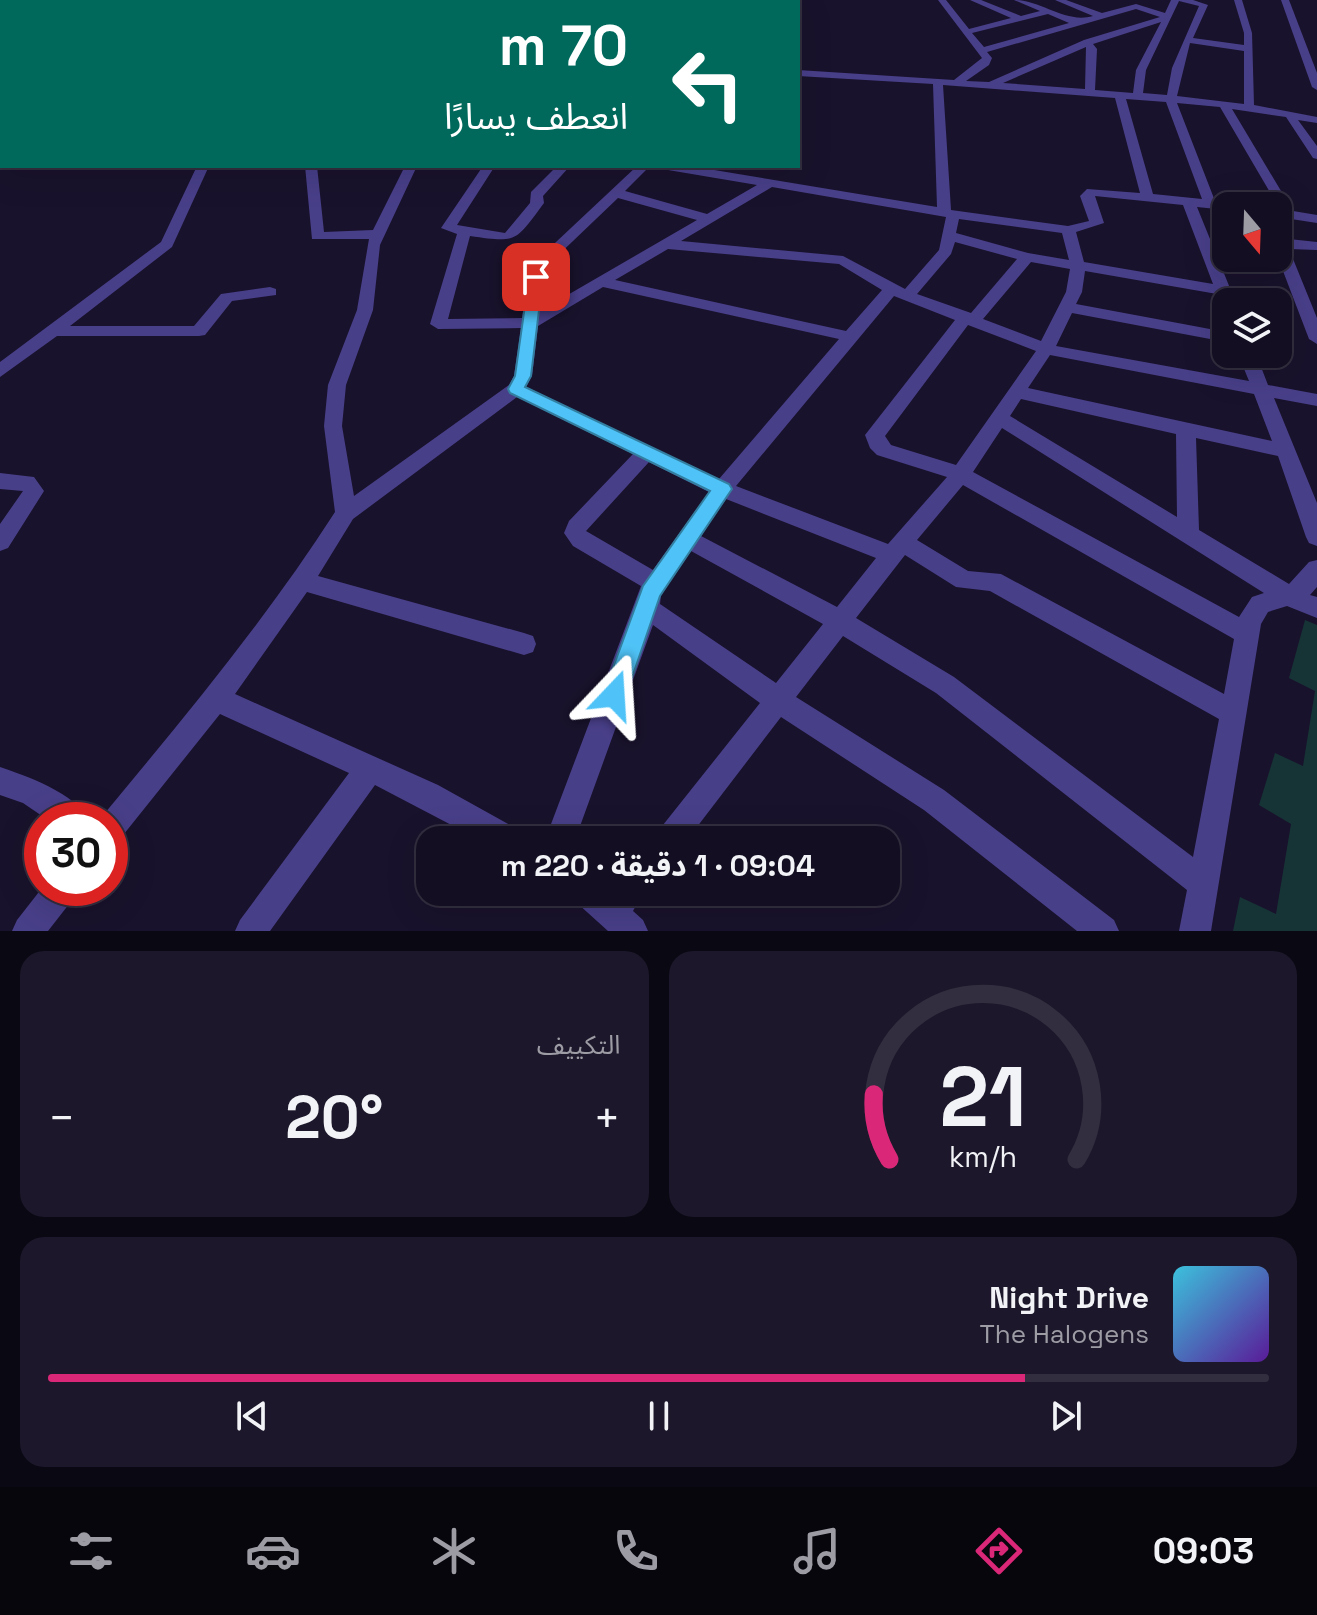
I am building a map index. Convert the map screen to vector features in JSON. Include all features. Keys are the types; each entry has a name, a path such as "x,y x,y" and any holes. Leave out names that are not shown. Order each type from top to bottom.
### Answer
{"street":[{"path":"942,0 987,58 986,63 956,83"},
{"path":"974,0 1021,19"},
{"path":"1018,0 1107,35"},
{"path":"1064,2 1083,0"},
{"path":"1118,0 1168,17"},
{"path":"707,169 768,184 1068,230 1097,223 1087,196 1092,192 1210,204 1171,101 1177,68 1204,5 1160,0"},
{"path":"1238,0 1247,26 1249,109"},
{"path":"1285,0 1317,87"},
{"path":"1064,2 1101,16"},
{"path":"1137,98 1141,70 1177,2"},
{"path":"981,51 1136,6"},
{"path":"966,32 1047,12"},
{"path":"990,86 1087,42 1168,17"},
{"path":"1187,40 1249,49"},
{"path":"1087,42 1092,49 1090,93"},
{"path":"800,73 1090,93 1225,106 1317,120"},
{"path":"565,826 652,595 686,538 722,489 850,337 946,251 950,236 938,81"},
{"path":"1120,96 1147,196"},
{"path":"1225,106 1271,192"},
{"path":"1289,114 1317,155"},
{"path":"0,371 167,244 202,168"},
{"path":"314,168 317,236 378,234"},
{"path":"346,513 333,426 333,404 365,310 368,266 378,234 410,168"},
{"path":"488,168 448,226 451,230 500,238 511,235 537,203 536,195 562,168"},
{"path":"128,807 216,699 302,581 346,513 516,389 523,376 536,277 544,261 642,168"},
{"path":"464,232 438,324 531,323 768,184"},
{"path":"616,193 709,219"},
{"path":"1188,201 1222,288"},
{"path":"1292,215 1317,219"},
{"path":"680,826 897,548 961,474 1046,349 1074,292 1078,266 1068,230"},
{"path":"950,236 1027,257 1212,293"},
{"path":"1317,246 1289,243 1281,247 1317,339"},
{"path":"666,244 843,260 900,292 1046,349 1317,400"},
{"path":"1027,257 970,319 875,435 877,443 884,450 961,474 1247,634"},
{"path":"602,282 682,301 767,315 850,337"},
{"path":"53,331 199,331 227,297 270,292"},
{"path":"1066,307 1212,334"},
{"path":"1252,368 1317,537"},
{"path":"516,389 722,489 897,548 964,580 993,581 1233,713"},
{"path":"1017,392 1286,451"},
{"path":"1000,418 1290,597 1317,608"},
{"path":"1186,429 1188,534"},
{"path":"647,452 577,527 575,533 581,540 778,700 934,800 1103,931"},
{"path":"0,481 27,482 34,491 0,542"},
{"path":"686,538 840,621 945,685 1203,883"},
{"path":"1199,928 1203,883 1249,622 1260,604 1290,597 1310,583 1317,569"},
{"path":"302,581 524,644"},
{"path":"216,699 428,795 484,826"},
{"path":"251,931 370,768"},
{"path":"0,781 31,792 46,802"},
{"path":"28,931 48,906"},
{"path":"608,906 626,919"}],"green space":[{"path":"1305,620 1317,625 1317,931 1233,931 1240,897 1276,914 1291,824 1259,805 1275,753 1303,766 1315,691 1289,678"}],"route":[{"path":"536,277 523,376 516,389 722,489 650,592 647,608 614,695"}]}
